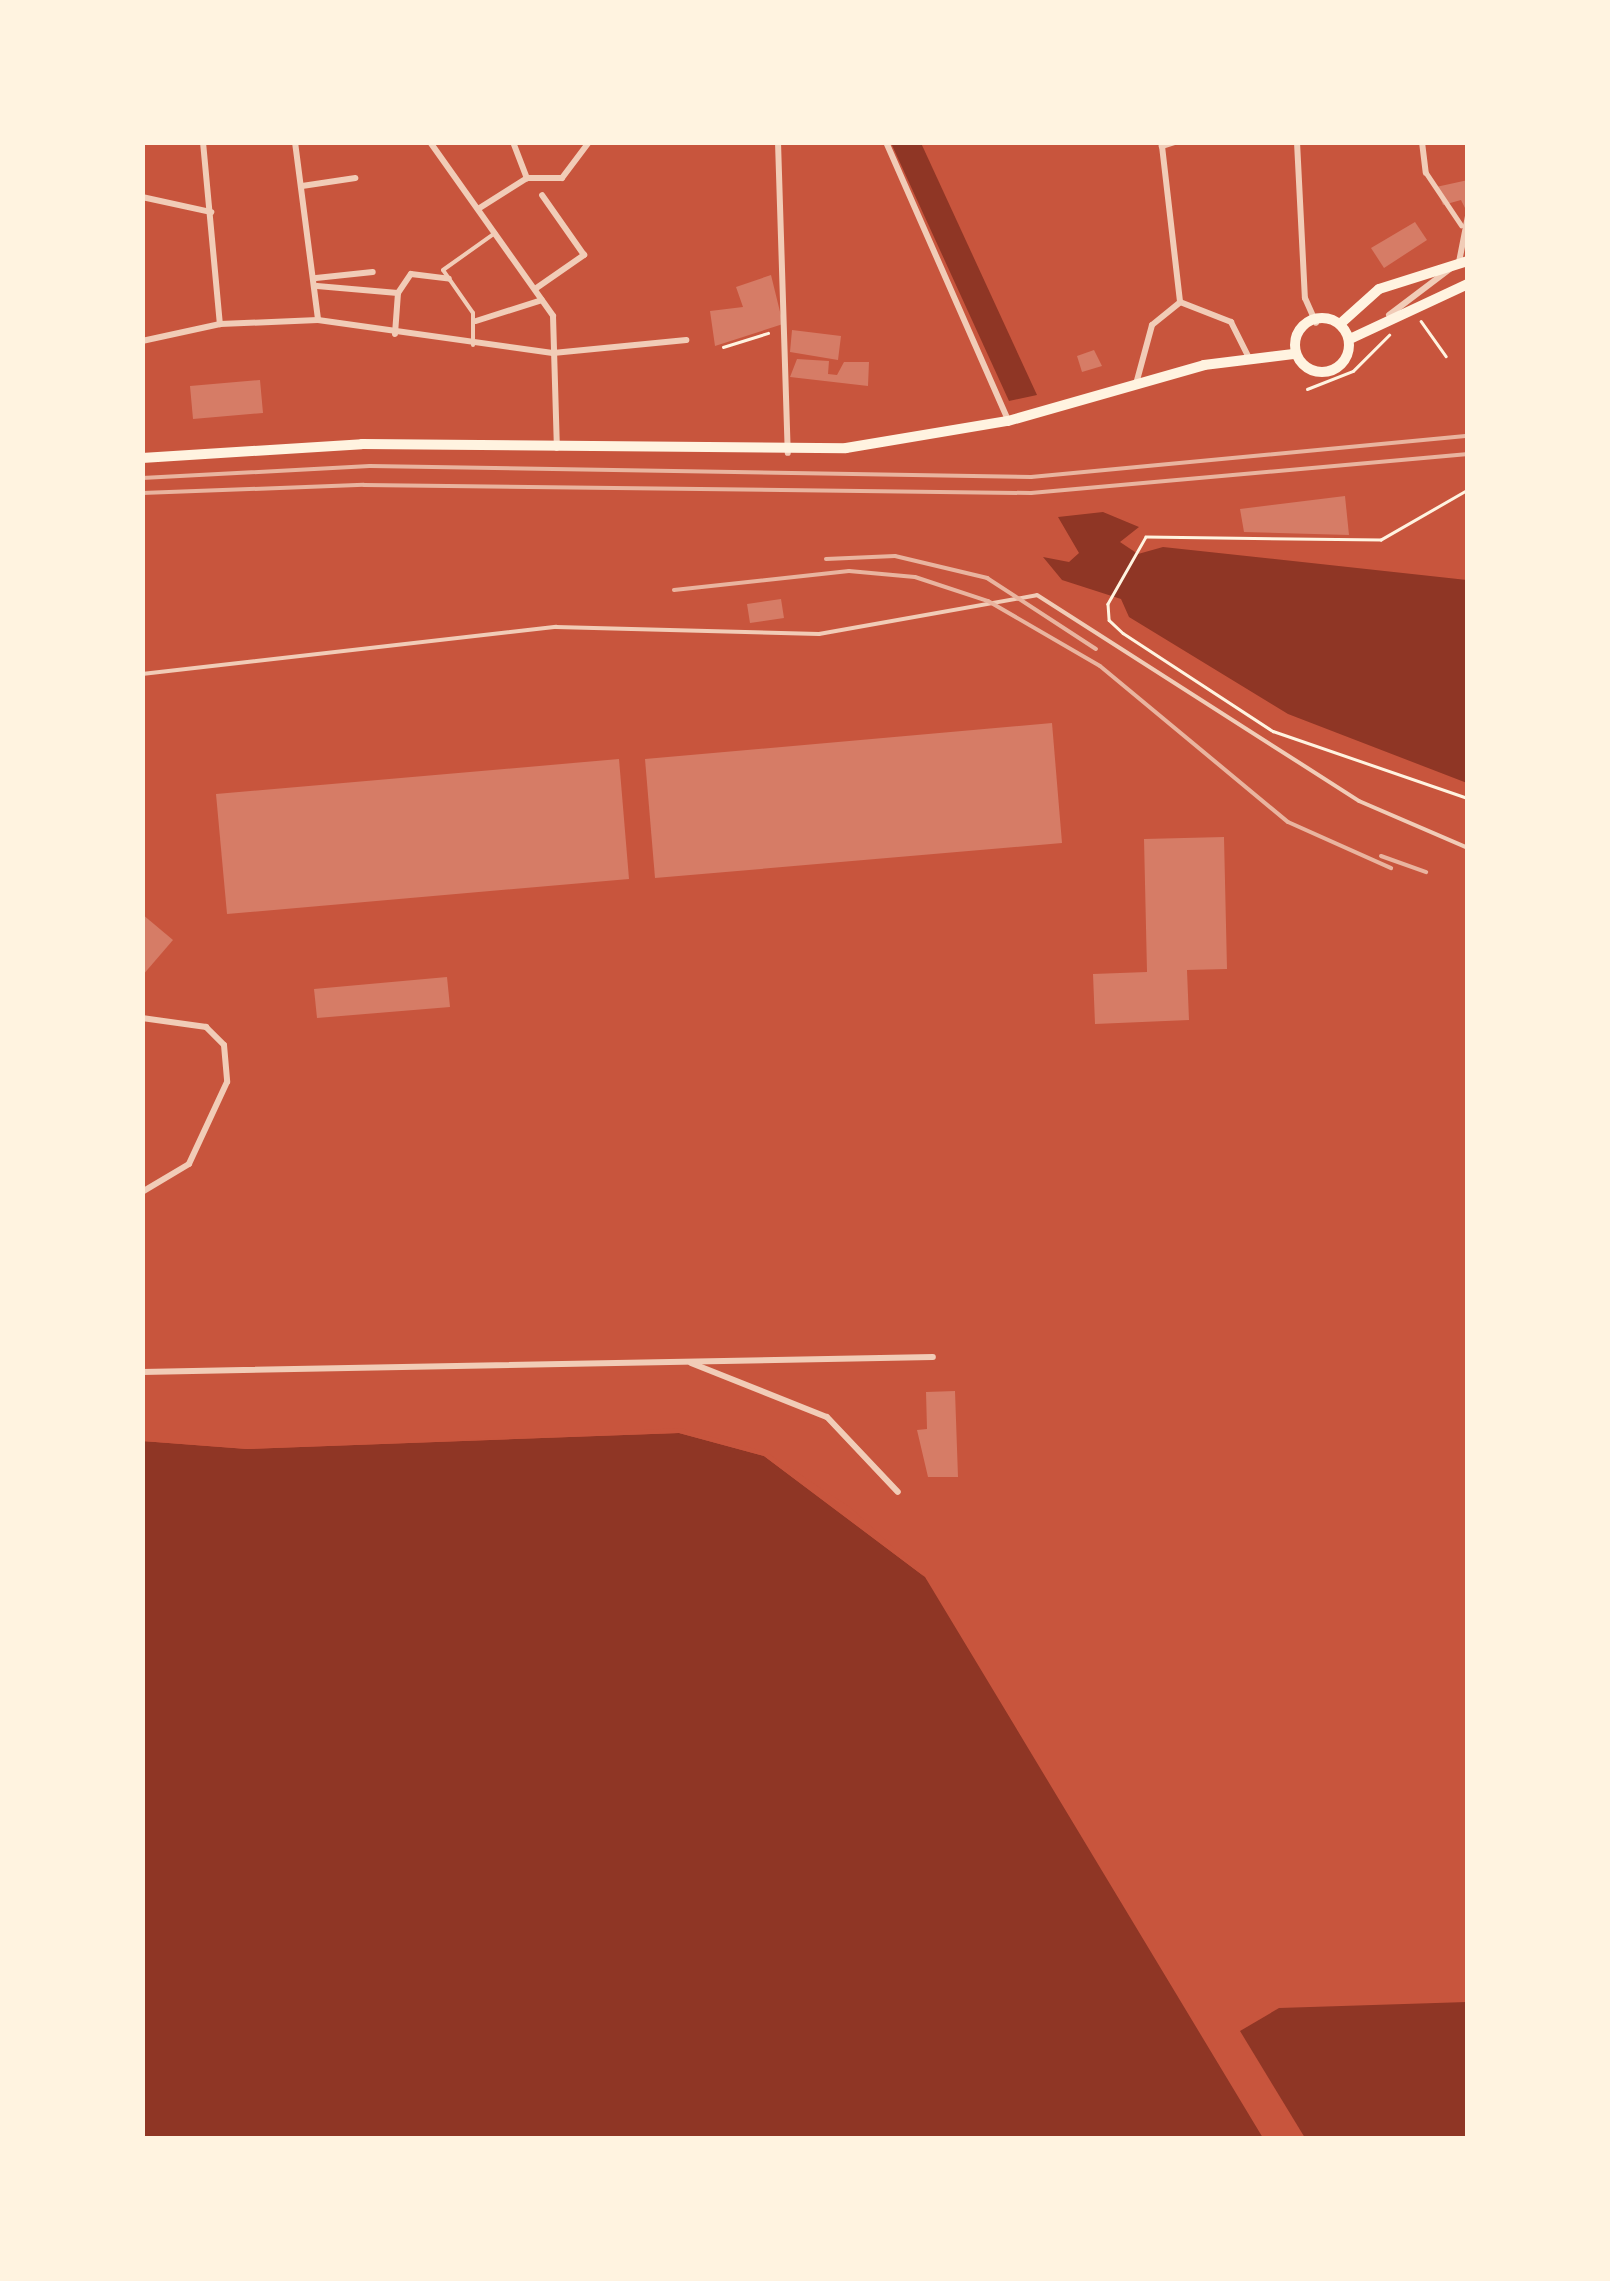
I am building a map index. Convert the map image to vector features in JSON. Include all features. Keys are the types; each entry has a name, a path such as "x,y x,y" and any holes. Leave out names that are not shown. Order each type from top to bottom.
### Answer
{"main road":[{"path":"1340,324 1360,299 1460,262"},
{"path":"1352,338 1389,315 1468,284"},
{"path":"1316,324 1340,324 1352,338 1350,353 1328,366 1304,367 1293,354 1297,335 1316,324"},
{"path":"142,458 362,444 788,453 1010,420 1136,384 1249,358 1293,354"}],"street":[{"path":"203,142 220,324"},
{"path":"294,142 316,282 318,320"},
{"path":"430,142 553,316 558,450"},
{"path":"513,142 527,178"},
{"path":"478,209 527,178 562,178 589,142"},
{"path":"778,142 788,453"},
{"path":"886,142 1010,420"},
{"path":"1175,142 1162,144 1180,302"},
{"path":"1297,142 1306,298 1316,324"},
{"path":"1389,315 1460,262 1461,225 1426,173 1422,142"},
{"path":"302,186 355,178"},
{"path":"534,290 584,255 542,195"},
{"path":"142,197 211,212"},
{"path":"1461,225 1468,216"},
{"path":"1460,262 1462,247"},
{"path":"316,282 373,272"},
{"path":"395,334 398,292 411,274 448,279"},
{"path":"316,282 398,292"},
{"path":"476,322 542,300"},
{"path":"1180,302 1231,322 1249,358"},
{"path":"1136,384 1152,325 1180,302"},
{"path":"142,341 220,324 318,320 473,345 553,353 686,340"},
{"path":"142,1018 189,1019 224,1046 222,1107 189,1164 142,1192"},
{"path":"142,1372 932,1358"},
{"path":"685,1360 828,1417 898,1492"}],"lane":[{"path":"473,345 476,322 443,270 494,233"},
{"path":"142,674 556,628 818,634 1038,594 1358,801 1468,848"}],"path":[{"path":"1406,325 1435,312"},
{"path":"1420,318 1446,356"},
{"path":"1307,390 1353,371 1392,332"},
{"path":"723,346 768,333"},
{"path":"1468,490 1450,496 1381,540 1158,534 1134,544 1108,604 1109,620 1123,633 1273,731 1468,798"}],"shaded area":[{"path":"891,143 921,143 1037,395 1009,401"},
{"path":"1103,512 1139,527 1120,542 1138,554 1163,547 1467,580 1467,783 1288,714 1129,617 1121,599 1062,580 1043,557 1069,562 1079,553 1058,517"},
{"path":"679,1433 764,1456 925,1577 1263,2138 143,2138 142,1441 247,1449"},
{"path":"1467,2002 1467,2138 1305,2138 1240,2031 1279,2008"}],"pier":[{"path":"680,1428 766,1452 851,1508 925,1577 764,1456 679,1433 247,1449 142,1441 447,1441"}],"building":[{"path":"1468,180 1468,214 1461,200 1443,205 1436,187"},
{"path":"1415,222 1427,240 1384,268 1371,248"},
{"path":"771,275 783,324 715,346 710,311 743,307 736,287"},
{"path":"792,330 841,336 838,360 790,352"},
{"path":"1094,350 1102,366 1082,372 1077,356"},
{"path":"797,359 829,361 828,374 837,375 844,362 869,362 868,386 790,377"},
{"path":"260,380 263,413 193,419 190,386"},
{"path":"1345,496 1349,535 1244,532 1240,509"},
{"path":"781,599 784,618 750,623 747,604"},
{"path":"1052,723 1062,843 655,878 645,759"},
{"path":"619,759 629,879 227,914 216,794"},
{"path":"1224,837 1227,969 1187,970 1189,1020 1095,1024 1093,974 1147,972 1144,839"},
{"path":"142,914 173,940 142,976"},
{"path":"447,977 450,1007 317,1018 314,989"},
{"path":"955,1391 958,1477 928,1477 917,1430 927,1429 926,1392"}],"railway":[{"path":"142,478 370,466 1031,477 1468,436"},
{"path":"142,493 364,485 1031,493 1468,454"},
{"path":"826,559 895,556 987,578 1096,649"},
{"path":"674,590 849,571 915,577 988,601 1100,666 1288,822 1391,868"},
{"path":"1381,856 1426,872"}]}
